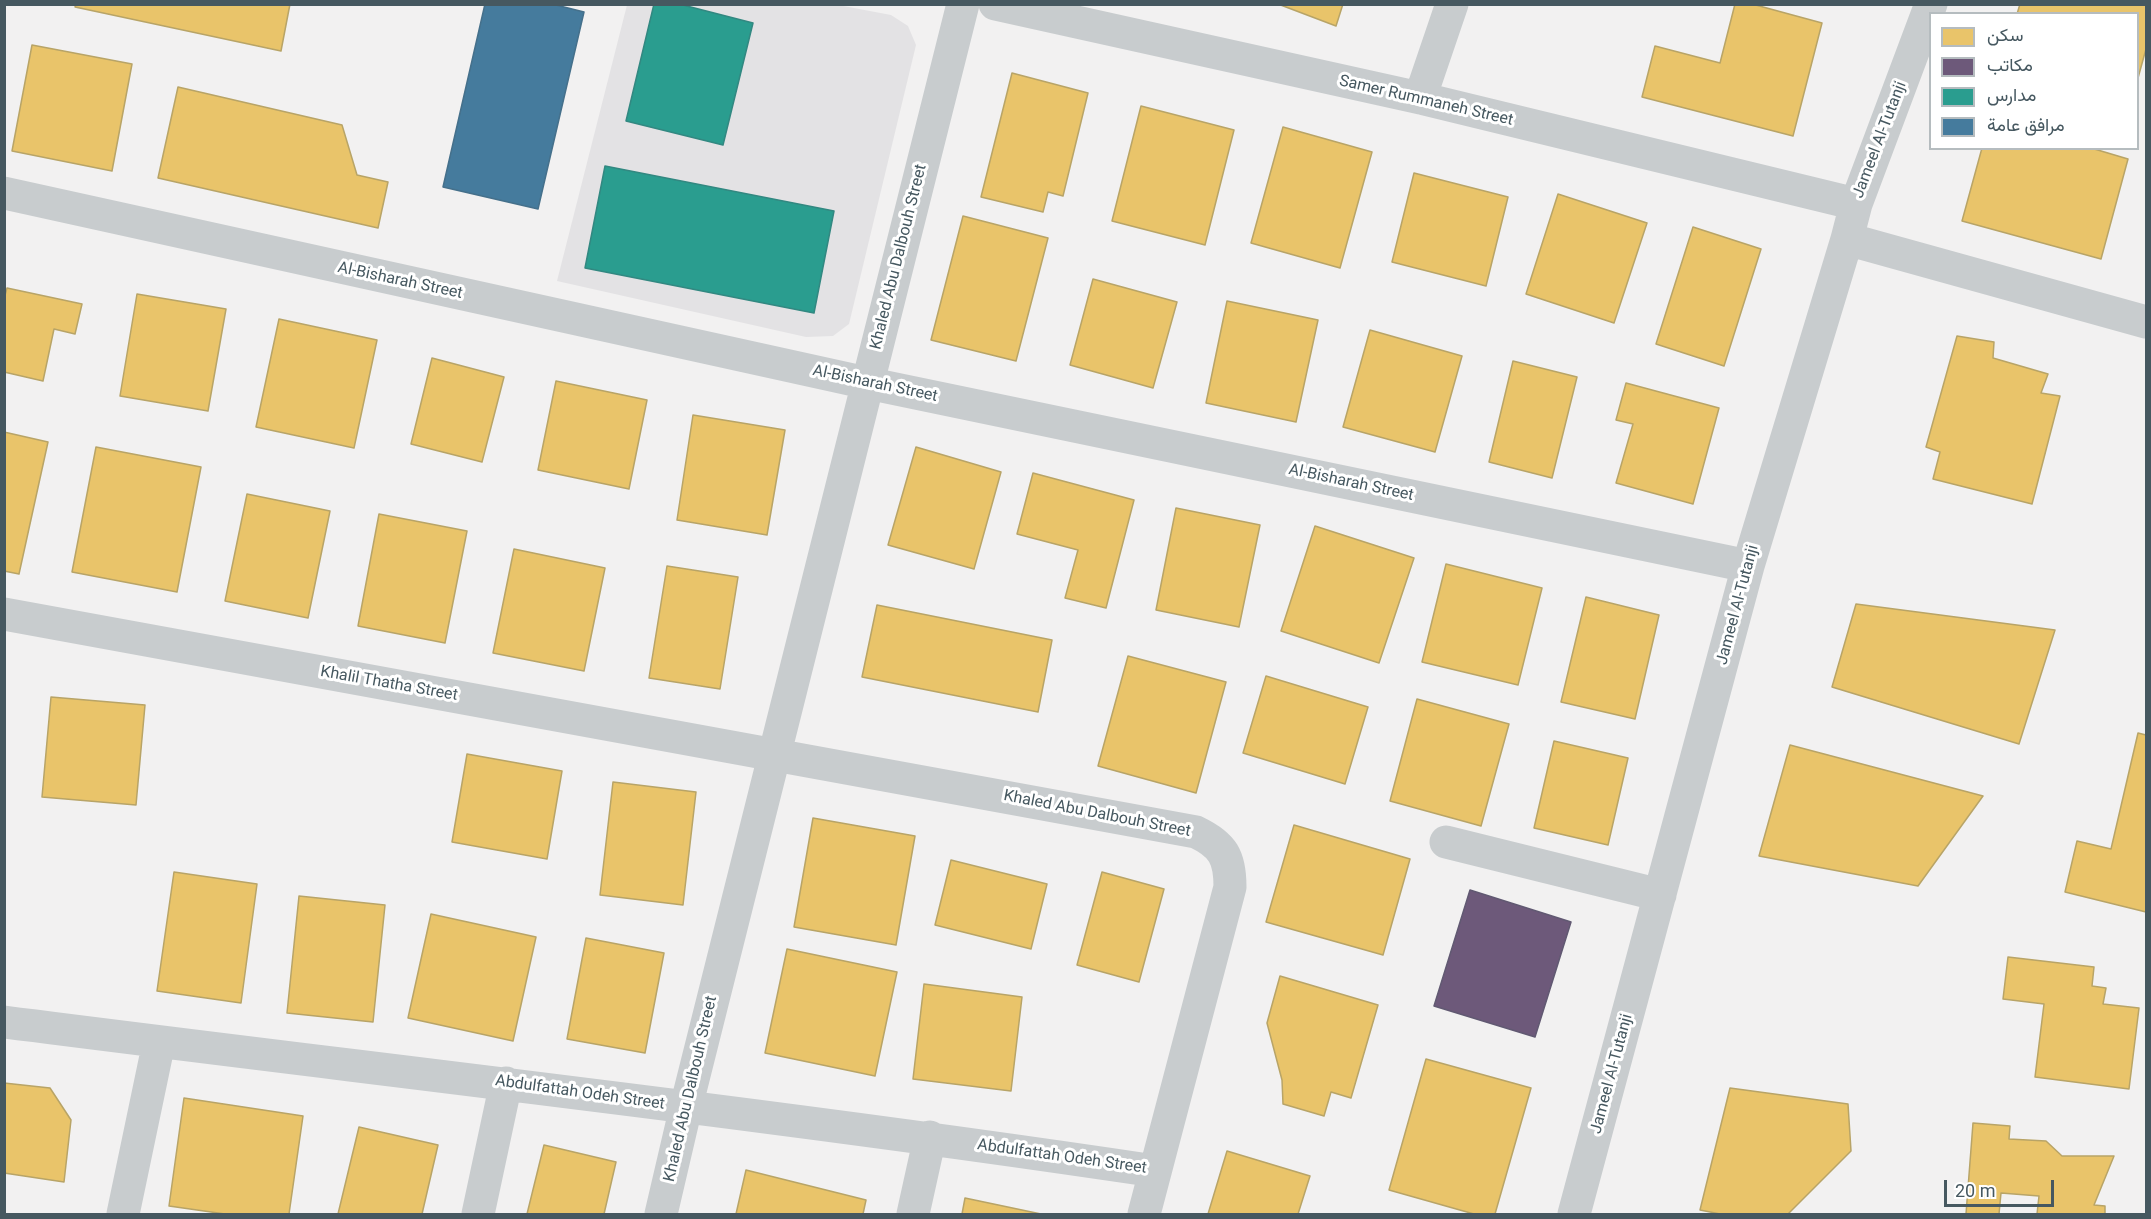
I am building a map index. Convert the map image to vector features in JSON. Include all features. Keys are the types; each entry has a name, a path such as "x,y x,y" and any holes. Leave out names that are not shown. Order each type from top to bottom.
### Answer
{"street":[{"name":"Khaled Abu Dalbouh Street","path":"661,1215 773,755 963,4"},
{"name":"Samer Rummaneh Street","path":"995,4 1420,98 1856,204"},
{"path":"1420,98 1452,4"},
{"name":"Jameel Al-Tutanji","path":"1574,1215 1748,566 1856,204 1931,4"},
{"name":"Al-Bisharah Street","path":"4,194 867,383 1748,566"},
{"path":"1847,239 2146,322"},
{"name":"Khalil Thatha Street","path":"4,614 773,755"},
{"name":"Khaled Abu Dalbouh Street","path":"773,755 1196,832 1223,850 1228,861 1230,887 1144,1215"},
{"path":"1446,842 1660,895"},
{"name":"Abdulfattah Odeh Street","path":"4,1022 930,1137 1155,1171"},
{"path":"123,1215 159,1042"},
{"path":"478,1215 506,1083"},
{"path":"913,1215 930,1137"}],"shaded area":[{"path":"627,5 838,5 891,15 908,26 916,45 849,324 833,336 806,337 557,281"}],"building: سكن":[{"path":"76,4 290,4 281,51 75,7"},
{"path":"1278,4 1343,4 1336,26"},
{"path":"1735,4 1752,4 1822,23 1793,136 1642,97 1655,46 1720,63"},
{"path":"2020,4 2146,4 2146,49 2139,74 2139,12 2018,12"},
{"path":"32,45 132,64 112,171 12,151"},
{"path":"1012,73 1088,93 1063,196 1048,192 1043,212 981,197"},
{"path":"178,87 342,125 357,175 388,182 378,228 158,178"},
{"path":"1141,106 1234,130 1205,245 1112,221"},
{"path":"1283,127 1372,152 1340,268 1251,243"},
{"path":"1981,150 2098,150 2128,159 2101,259 1962,221"},
{"path":"1414,173 1508,197 1486,286 1392,262"},
{"path":"1558,194 1647,223 1614,323 1526,294"},
{"path":"963,216 1048,238 1016,361 931,340"},
{"path":"1693,227 1761,249 1724,366 1656,344"},
{"path":"1093,279 1177,302 1153,388 1070,365"},
{"path":"7,288 82,304 75,334 54,329 43,381 4,372 4,299"},
{"path":"137,294 226,309 208,411 120,396"},
{"path":"1227,301 1318,320 1296,422 1206,403"},
{"path":"279,319 377,340 354,448 256,427"},
{"path":"1370,330 1462,356 1435,452 1343,427"},
{"path":"1957,336 1994,342 1993,358 2048,374 2041,393 2060,396 2032,504 1933,479 1940,452 1926,447"},
{"path":"432,358 504,377 482,462 411,444"},
{"path":"1513,361 1577,377 1552,478 1489,462"},
{"path":"556,381 647,400 629,489 538,470"},
{"path":"1626,383 1719,408 1693,504 1616,483 1633,424 1616,420"},
{"path":"693,415 785,430 767,535 677,520"},
{"path":"4,432 48,442 19,574 4,571"},
{"path":"96,447 201,467 177,592 72,572"},
{"path":"916,447 1001,472 974,569 888,545"},
{"path":"1033,473 1134,500 1106,608 1065,598 1078,550 1017,534"},
{"path":"247,494 330,511 308,618 225,601"},
{"path":"1176,508 1260,525 1239,627 1156,610"},
{"path":"379,514 467,531 445,643 358,626"},
{"path":"1315,526 1414,558 1379,663 1281,631"},
{"path":"514,549 605,568 584,671 493,653"},
{"path":"1446,564 1542,588 1518,685 1422,662"},
{"path":"667,566 738,577 720,689 649,678"},
{"path":"1586,597 1659,615 1635,719 1561,702"},
{"path":"1856,604 2055,630 2019,744 1832,687"},
{"path":"877,605 1052,640 1038,712 862,677"},
{"path":"1128,656 1226,682 1196,793 1098,766"},
{"path":"1266,676 1368,707 1345,784 1243,753"},
{"path":"51,697 145,705 136,805 42,797"},
{"path":"1417,699 1509,724 1481,826 1390,801"},
{"path":"2138,733 2146,735 2146,912 2065,892 2077,841 2111,849"},
{"path":"1554,741 1628,758 1608,845 1534,828"},
{"path":"1790,745 1983,796 1918,886 1759,856"},
{"path":"467,754 562,771 547,859 452,842"},
{"path":"613,782 696,792 683,905 600,895"},
{"path":"813,818 915,836 896,945 794,927"},
{"path":"1294,825 1410,859 1383,955 1266,922"},
{"path":"951,860 1047,884 1031,949 935,925"},
{"path":"174,872 257,884 241,1003 157,991"},
{"path":"1102,872 1164,889 1139,982 1077,965"},
{"path":"299,896 385,905 373,1022 287,1013"},
{"path":"431,914 536,937 513,1041 408,1018"},
{"path":"586,938 664,953 645,1053 567,1039"},
{"path":"787,949 897,972 875,1076 765,1053"},
{"path":"2008,957 2094,967 2092,986 2106,988 2103,1004 2139,1008 2129,1089 2035,1077 2044,1004 2003,999"},
{"path":"1280,976 1378,1005 1351,1098 1331,1092 1324,1116 1283,1104 1282,1080 1267,1023"},
{"path":"924,984 1022,997 1011,1091 913,1079"},
{"path":"1426,1059 1531,1088 1495,1214 1474,1214 1389,1190"},
{"path":"4,1083 50,1088 71,1120 64,1182 4,1173"},
{"path":"1730,1088 1848,1104 1851,1151 1788,1214 1720,1214 1700,1210"},
{"path":"184,1098 303,1116 289,1214 225,1214 169,1206"},
{"path":"1973,1123 2010,1126 2009,1139 2046,1141 2062,1156 2114,1156 2094,1205 2105,1206 2105,1214 2037,1214 2039,1196 2001,1193 1999,1214 1966,1214"},
{"path":"359,1127 438,1145 422,1214 338,1214"},
{"path":"544,1145 616,1162 604,1214 527,1214"},
{"path":"1227,1151 1310,1176 1298,1214 1208,1214"},
{"path":"746,1170 866,1200 863,1214 736,1214"},
{"path":"965,1198 1041,1214 962,1214"}],"building: مكاتب":[{"path":"1470,890 1571,922 1535,1037 1434,1006"}],"building: مدارس":[{"path":"654,4 679,4 753,23 723,145 626,121"},
{"path":"605,166 834,211 814,313 585,268"}],"building: مرافق عامة":[{"path":"485,4 552,4 584,12 538,209 443,187"}]}
